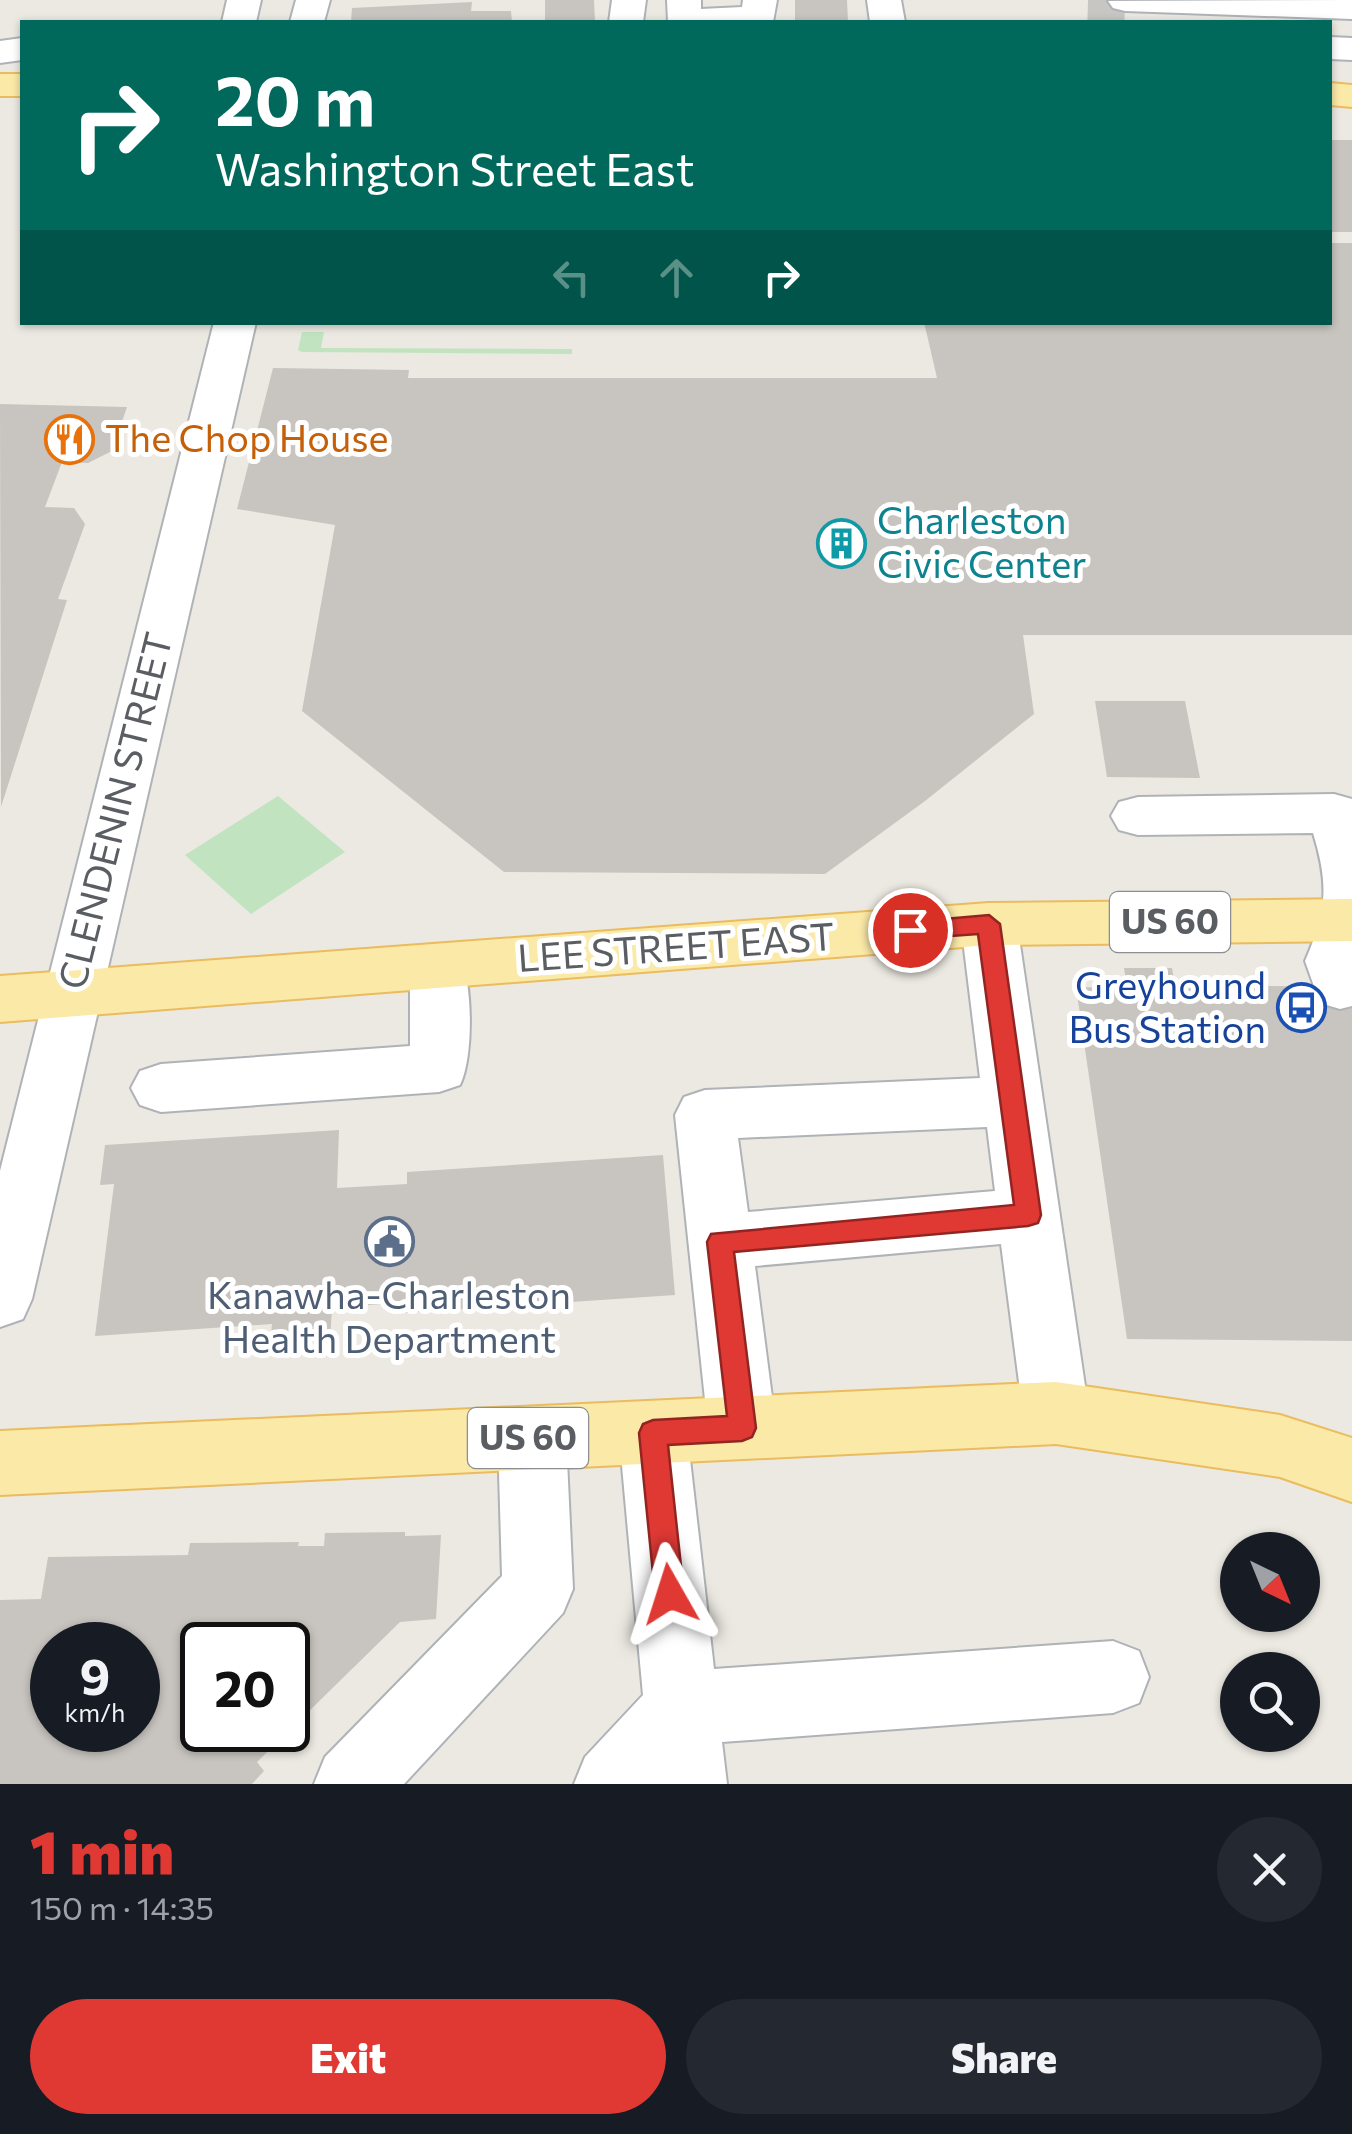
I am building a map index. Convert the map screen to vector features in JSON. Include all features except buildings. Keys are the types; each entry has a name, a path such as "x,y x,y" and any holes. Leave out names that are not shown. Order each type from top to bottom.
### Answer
{"main road":[{"name":"LEE STREET EAST","path":"0,999 989,924 1352,920"},
{"name":"US 60","path":"0,1463 1056,1413 1280,1446 1352,1470"}],"street":[{"path":"684,14 759,17 760,0"},
{"path":"1125,1 1352,10"},
{"name":"CLENDENIN STREET","path":"0,1299 233,325"},
{"path":"1138,816 1343,813 1352,872 1352,920 1332,960 1340,987"},
{"path":"989,924 1056,1413"},
{"path":"161,1088 439,1068 438,966"},
{"path":"742,1428 705,1115 1013,1101"},
{"path":"720,1242 1028,1215"},
{"path":"653,1433 689,1784"},
{"path":"352,1784 538,1589 532,1438"},
{"path":"612,1784 681,1708 1113,1677"}],"green space":[{"path":"302,332 324,332 321,348 572,349 572,354 302,352 298,350"},
{"path":"278,796 345,852 251,914 185,855"}],"tunnel":[{"path":"1088,0 1125,1"}],"place":[{"name":"The Chop House","path":"70,439"},
{"name":"Charleston Civic Center","path":"842,543"},
{"name":"Greyhound Bus Station","path":"1301,1008"},
{"name":"Kanawha-Charleston Health Department","path":"389,1242"}],"route":[{"path":"670,1594 653,1433 742,1428 720,1242 1028,1215 989,924 910,930"}]}
